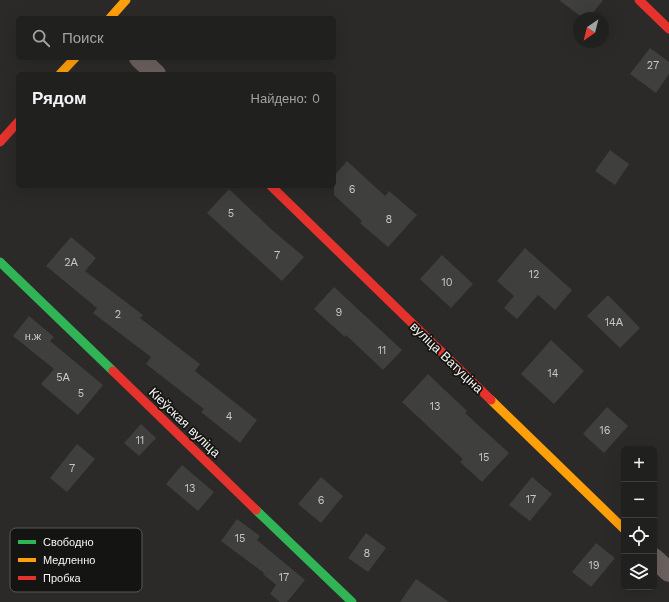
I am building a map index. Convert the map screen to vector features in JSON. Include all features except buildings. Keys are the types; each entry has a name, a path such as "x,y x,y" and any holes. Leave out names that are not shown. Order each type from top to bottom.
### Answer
{"street":[{"path":"112,16 126,0"},
{"path":"638,0 669,29"},
{"path":"62,72 73,60"},
{"path":"141,60 154,72"},
{"path":"0,142 16,124"},
{"name":"вуліца Ватуціна","path":"273,188 621,525"},
{"name":"Кіеўская вуліца","path":"0,262 352,602"},
{"path":"657,561 669,572"}],"traffic: fast":[{"path":"0,262 113,371"},
{"path":"256,510 352,602"}],"traffic: slow":[{"path":"112,16 126,0"},
{"path":"62,72 73,60"},
{"path":"491,400 621,526"}],"traffic: jam":[{"path":"639,0 669,29"},
{"path":"0,142 16,124"},
{"path":"273,188 491,400"},
{"path":"113,371 256,510"}]}
